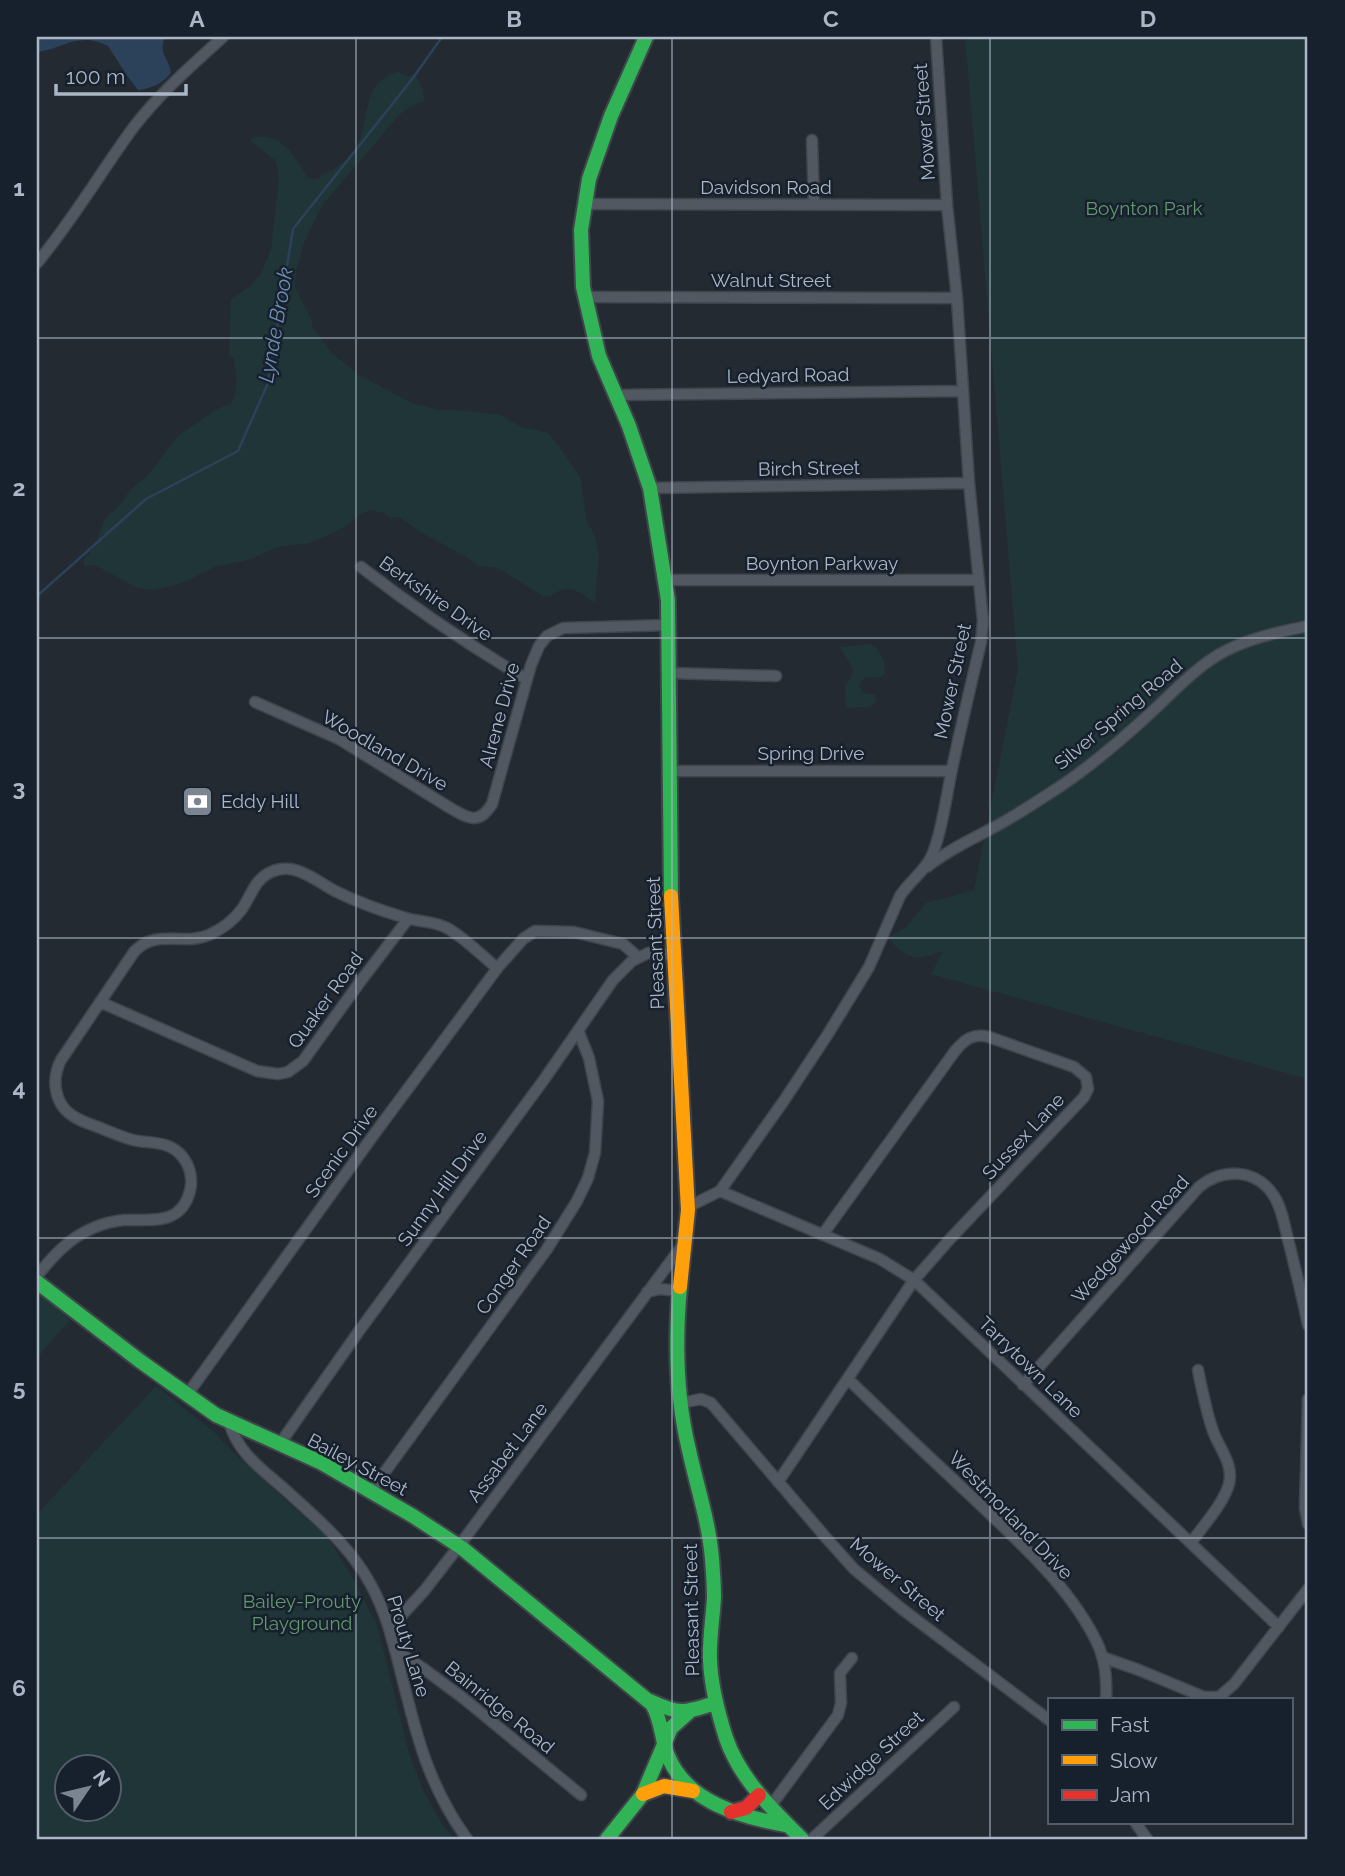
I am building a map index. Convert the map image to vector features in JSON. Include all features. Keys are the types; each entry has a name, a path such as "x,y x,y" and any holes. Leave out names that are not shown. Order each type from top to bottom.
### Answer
{"main road":[{"name":"Pleasant Street","path":"646,37 601,141 589,179 581,230 580,260 585,297 599,356 629,426 650,488 666,580 670,673 673,956 688,1207 680,1284 677,1366 688,1448 707,1522 712,1558 710,1667 715,1703 732,1751 744,1774 759,1795 802,1839"},
{"name":"Bailey Street","path":"37,1282 216,1415 320,1462 459,1546 649,1701 674,1712 689,1712"},
{"name":"Bailey Street","path":"649,1701 659,1717 668,1755 694,1791"},
{"path":"607,1839 643,1794 673,1724 689,1712 715,1703"},
{"path":"643,1794 670,1786 694,1791 730,1812 786,1825"},
{"path":"730,1812 746,1808 759,1795"}],"street":[{"path":"37,263 134,128 163,93 223,37"},
{"name":"Mower Street","path":"688,1207 720,1191 783,1102 869,967 900,896 923,870 932,854 981,642 983,621 969,483 936,37"},
{"path":"812,140 814,204"},
{"name":"Davidson Road","path":"584,204 947,205"},
{"name":"Walnut Street","path":"585,297 957,298"},
{"name":"Ledyard Road","path":"615,395 962,391"},
{"name":"Birch Street","path":"650,488 969,483"},
{"name":"Berkshire Drive","path":"361,567 401,598 526,679"},
{"name":"Boynton Parkway","path":"666,580 979,580"},
{"name":"Alrene Drive","path":"492,804 526,679 539,646 547,636 563,628 669,625"},
{"name":"Silver Spring Road","path":"923,870 951,850 1059,787 1116,744 1193,673 1220,654 1278,632 1308,626"},
{"path":"670,673 776,676"},
{"name":"Woodland Drive","path":"255,702 339,739 465,816 483,816 492,804"},
{"name":"Spring Drive","path":"671,771 951,771"},
{"path":"37,1276 59,1250 82,1233 117,1221 156,1221 168,1217 183,1205 189,1194 189,1168 173,1148 161,1143 135,1140 79,1119 64,1108 58,1097 55,1078 58,1065 142,945 157,939 195,939 220,929 240,912 259,880 276,870 290,869 299,871 335,891 408,919 429,921 446,927 497,968"},
{"name":"Quaker Road","path":"100,1002 257,1071 278,1074 288,1072 303,1061 408,919"},
{"name":"Scenic Drive","path":"187,1395 375,1133 497,968 523,939 543,930 574,932 623,944 638,957"},
{"path":"638,957 648,953 673,956"},
{"name":"Sunny Hill Drive","path":"279,1445 613,980 638,957"},
{"name":"Conger Road","path":"371,1491 547,1249 588,1178 594,1153 598,1101 589,1058 578,1030"},
{"name":"Sussex Lane","path":"778,1482 914,1280 1084,1097 1088,1089 1086,1077 1080,1070 984,1035 974,1035 965,1040 823,1234"},
{"name":"Wedgewood Road","path":"1023,1385 1199,1187 1224,1174 1252,1177 1273,1195 1282,1214 1308,1325"},
{"name":"Tarrytown Lane","path":"720,1191 880,1259 914,1280 1279,1627"},
{"name":"Assabet Lane","path":"389,1629 424,1591 459,1546 685,1242"},
{"path":"650,1287 660,1289 680,1284"},
{"path":"1191,1543 1223,1497 1230,1476 1228,1461 1212,1428 1198,1370"},
{"name":"Westmorland Drive","path":"848,1379 1047,1572 1086,1624 1102,1657 1107,1677 1106,1698"},
{"name":"Mower Street","path":"681,1403 701,1399 711,1403 836,1550 873,1586 1048,1719"},
{"path":"1308,1399 1305,1508 1308,1524"},
{"name":"Prouty Lane","path":"229,1422 244,1454 321,1521 371,1584 389,1629 426,1766 448,1810 467,1839"},
{"path":"1102,1657 1198,1695 1214,1698 1234,1684 1308,1589"},
{"name":"Bainridge Road","path":"395,1650 463,1698 581,1795"},
{"path":"770,1807 838,1715 841,1703 840,1672 852,1658"},
{"name":"Edwidge Street","path":"812,1839 954,1707"},
{"path":"1136,1824 1147,1839"}],"green space":[{"name":"Boynton Park","path":"965,37 1308,37 1308,1079 931,974 943,951 921,957 911,956 898,949 889,937 906,927 926,903 974,890 1018,669"},
{"path":"398,72 408,77 414,73 423,89 424,101 399,115 323,204 304,243 296,271 295,288 311,318 313,328 331,352 357,374 414,404 440,410 501,415 521,427 549,433 580,476 587,521 595,536 599,555 595,601 568,589 543,596 498,568 477,566 399,517 391,518 371,510 362,513 345,527 310,543 277,547 251,559 214,567 185,582 153,590 137,588 95,565 85,566 83,560 94,546 105,519 120,505 130,490 148,475 178,436 217,409 230,404 234,398 237,379 229,348 231,299 252,285 260,275 271,250 279,177 276,161 254,144 252,138 271,138 279,142 293,154 308,178 318,178 340,165 353,152 361,137 368,103 377,84"},
{"path":"870,644 882,656 885,674 881,677 864,678 859,686 864,693 875,695 876,702 868,707 846,708 845,687 854,671 840,647"},
{"path":"37,1291 70,1320 37,1358"},
{"name":"Bailey-Prouty Playground","path":"156,1386 215,1433 328,1538 377,1625 409,1753 423,1790 442,1824 454,1839 37,1839 37,1514"}],"water":[{"path":"37,37 165,37 163,52 171,73 156,85 138,90 108,46 80,40 37,52"}],"waterway":[{"name":"Lynde Brook","path":"37,596 146,499 238,451 268,383 293,229 413,78 442,37"}],"traffic: fast":[{"path":"646,37 611,116 589,179 581,230 583,287 599,356 629,426 650,488 668,600 671,896"},
{"path":"37,1282 216,1415 320,1462 462,1548 652,1704 658,1716 668,1756 688,1785 702,1796 734,1812 786,1825"},
{"path":"680,1287 677,1328 679,1389 685,1430 710,1545 714,1597 710,1660 715,1700 732,1753 748,1780 802,1839"},
{"path":"650,1701 668,1709 682,1711 715,1703"},
{"path":"607,1839 643,1794 671,1728 689,1712"}],"traffic: slow":[{"path":"671,896 688,1210 680,1287"},
{"path":"643,1794 664,1786 693,1791"}],"traffic: jam":[{"path":"731,1812 746,1808 759,1795"}],"place":[{"name":"Eddy Hill","path":"198,801"}]}
